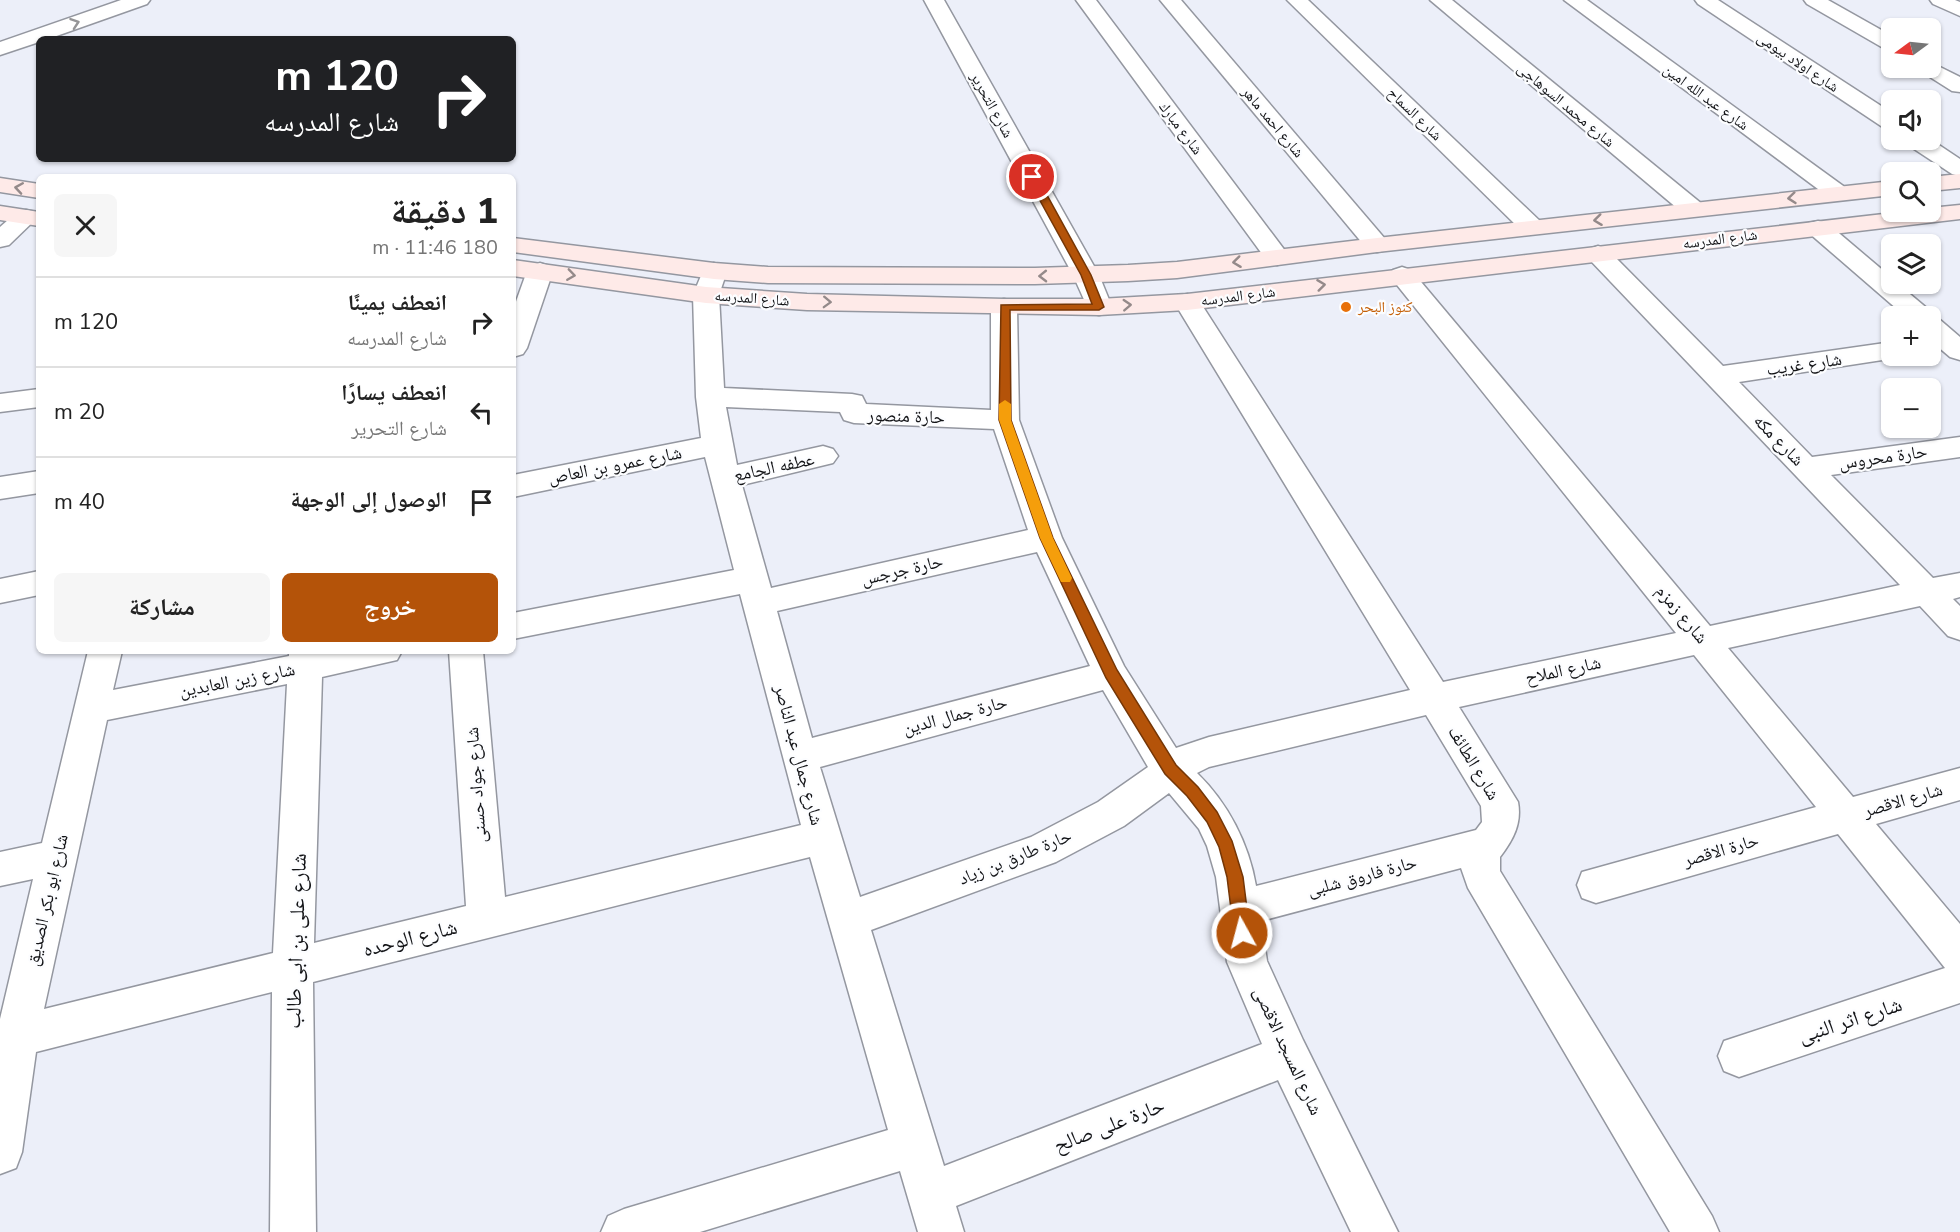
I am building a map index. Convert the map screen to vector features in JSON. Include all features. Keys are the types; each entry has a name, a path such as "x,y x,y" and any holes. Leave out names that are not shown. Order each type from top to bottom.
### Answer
{"main road":[{"path":"1941,183 1960,181"},
{"path":"0,185 36,191"},
{"name":"شارع المدرسه","path":"516,268 710,283 809,276 1086,275 1177,270 1532,227 1881,189"},
{"name":"شارع المدرسه","path":"516,246 807,302 1099,307 1188,302 1402,275 1960,212"},
{"path":"0,213 32,218"}],"street":[{"path":"0,49 15,35 140,0"},
{"name":"شارع التحرير","path":"934,0 1086,275 1099,307"},
{"name":"شارع مبارك","path":"1086,0 1277,257"},
{"name":"شارع احمد ماهر","path":"1170,0 1377,245"},
{"name":"شارع السماح","path":"1297,0 1532,227"},
{"name":"شارع محمد السوهاجى","path":"1440,0 1693,209"},
{"name":"شارع عبد الله امين","path":"1574,0 1838,194"},
{"name":"شارع اولاد بيومى","path":"1705,0 1881,116"},
{"path":"1814,0 1881,39"},
{"path":"1940,0 1960,10"},
{"path":"1941,75 1960,86"},
{"path":"1931,150 1960,169"},
{"path":"0,240 32,218"},
{"path":"1818,228 1908,306"},
{"name":"شارع مكه","path":"1598,254 1960,627"},
{"path":"516,335 540,271"},
{"name":"شارع زمزم","path":"1402,275 1960,955"},
{"name":"شارع جمال عبد الناصر","path":"710,283 710,397 721,461 799,757 935,1213"},
{"name":"شارع الطائف","path":"1188,302 1499,802 1502,823 1481,850 1479,858 1482,876 1692,1231"},
{"name":"شارع المسجد الاقصى","path":"1004,307 1005,420 1046,538 1112,674 1170,770 1212,817 1227,846 1235,877 1247,962 1288,1055 1375,1232"},
{"name":"شارع غريب","path":"1716,376 1881,353"},
{"name":"حارة منصور","path":"710,397 852,403 854,413 1005,420"},
{"path":"0,403 36,398"},
{"name":"حارة محروس","path":"1806,468 1960,447"},
{"name":"عطفه الجامع","path":"721,461 824,456"},
{"name":"شارع عمرو بن العاص","path":"516,486 721,461"},
{"path":"0,488 36,482"},
{"name":"حارة جرجس","path":"755,591 1046,538"},
{"path":"0,591 36,584"},
{"name":"شارع الملاح","path":"1170,770 1188,759 1209,752 1435,698 1960,585"},
{"path":"516,626 755,591"},
{"name":"شارع ابو بكر الصديق","path":"0,1152 9,1039 57,857 104,654"},
{"name":"شارع زين العابدين","path":"90,709 306,659 355,654"},
{"name":"شارع جواد حسنى","path":"466,654 487,919"},
{"name":"شارع على بن ابى طالب","path":"293,1232 293,966 306,659"},
{"name":"حارة جمال الدين","path":"799,757 1112,674"},
{"name":"حارة طارق بن زياد","path":"847,920 1043,850 1111,814 1170,770"},
{"name":"شارع الاقصر","path":"1846,816 1960,784"},
{"name":"حارة الاقصر","path":"1596,885 1846,816"},
{"name":"شارع الوحده","path":"9,1039 293,966 822,837"},
{"name":"حارة فاروق شلبى","path":"1239,909 1486,844"},
{"path":"0,869 57,857"},
{"name":"شارع اثر النبى","path":"1739,1056 1960,983"},
{"name":"حارة على صالح","path":"935,1213 1288,1055"},
{"path":"624,1232 915,1144"}],"slow traffic":[{"path":"1005,404 1005,420 1046,538 1065,578"}],"place":[{"name":"كنوز البحر","path":"1346,307"}],"route":[{"path":"1032,177 1086,275 1099,307 1004,307 1005,420 1046,538 1112,674 1170,770 1212,817 1227,846 1235,877 1242,933"}]}
